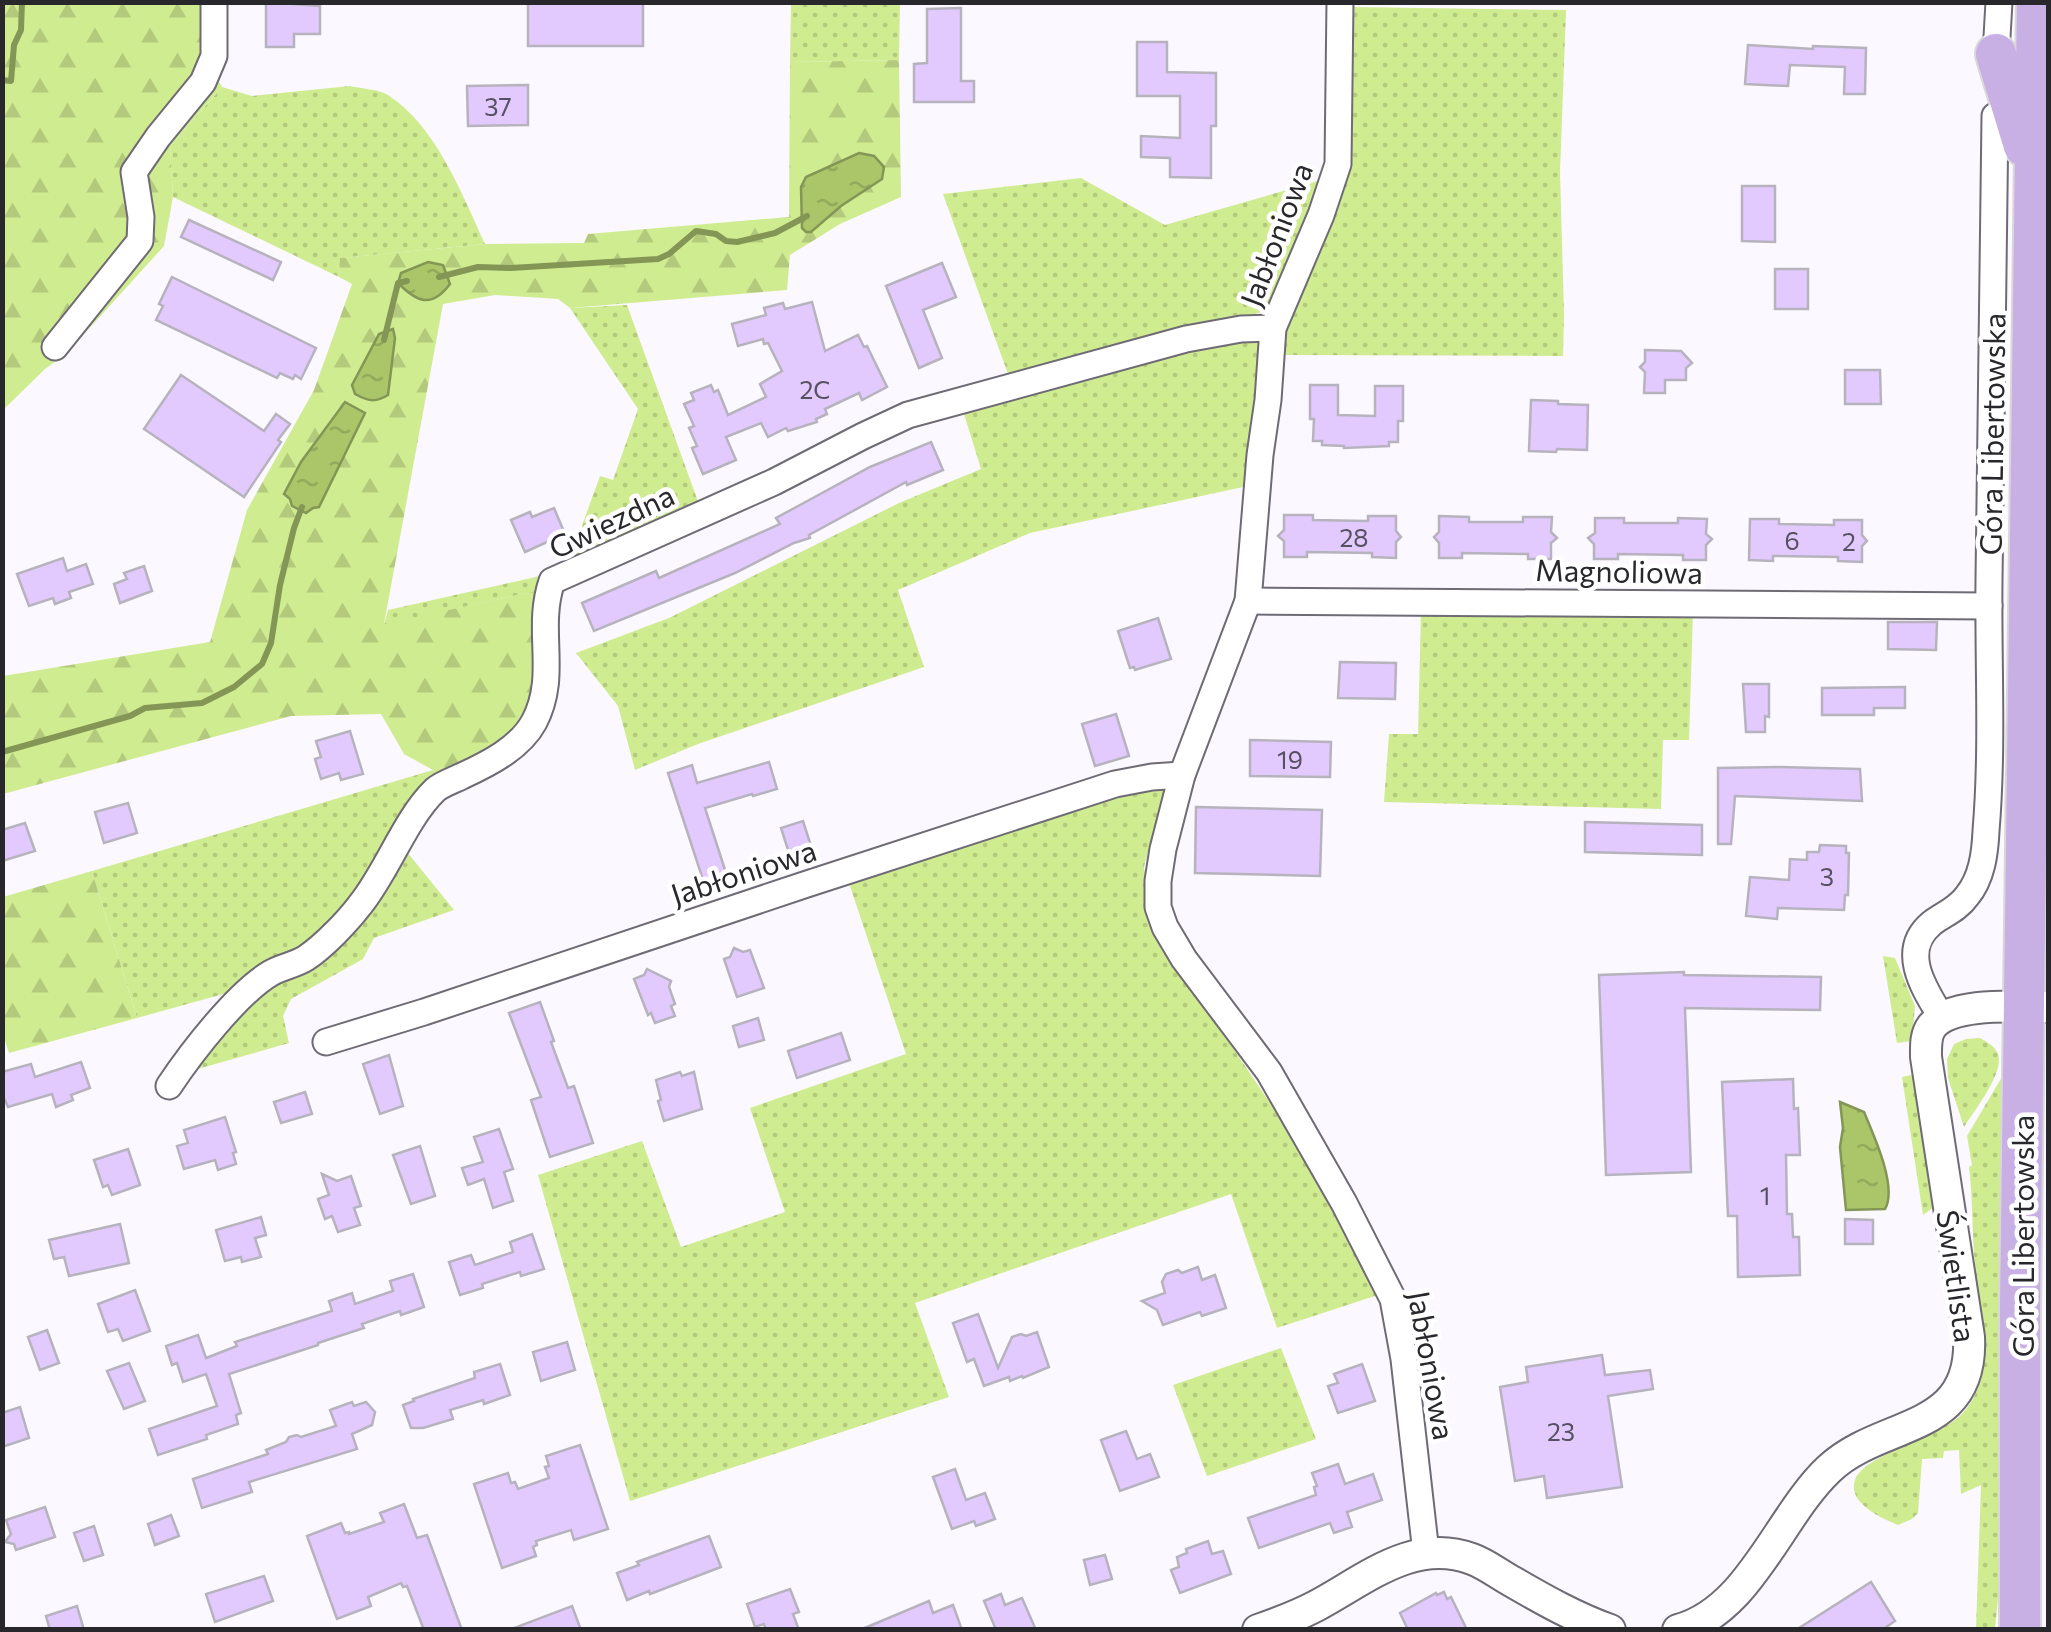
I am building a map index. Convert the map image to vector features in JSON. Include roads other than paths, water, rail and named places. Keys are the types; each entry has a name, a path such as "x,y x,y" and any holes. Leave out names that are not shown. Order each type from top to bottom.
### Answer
{"highway":[{"name":"Góra Libertowska","path":"2020,1630 2020,1308 2036,1007 2037,2"},
{"path":"1996,54 2035,184"}],"street":[{"path":"55,347 140,241 141,217 134,172 203,82 214,56 214,2"},
{"name":"Jabłoniowa","path":"1340,2 1338,164 1321,216 1273,328 1248,601 1182,775 1163,849 1158,907 1184,959 1270,1072 1393,1300 1404,1359 1426,1554"},
{"path":"1996,54 1999,2"},
{"name":"Góra Libertowska","path":"1942,1018 1922,983 1915,956 1922,933 1956,908 1970,892 1984,857 1992,740 1989,606 1995,116"},
{"name":"Gwiezdna","path":"170,1086 182,1066 243,994 271,973 306,958 362,904 437,788 477,769 522,740 545,690 543,626 552,581 774,482 908,415 1186,339 1241,329 1273,328"},
{"name":"Magnoliowa","path":"1248,601 1989,606"},
{"name":"Jabłoniowa","path":"326,1042 1115,784 1152,776 1182,775"},
{"path":"1942,1018 1964,1010 2036,1007"},
{"name":"Świetlista","path":"1678,1630 1704,1620 1738,1589 1829,1470 1856,1452 1935,1413 1962,1385 1970,1351 1968,1321 1926,1057 1930,1030 1942,1018"},
{"path":"1258,1630 1292,1618 1379,1568 1426,1554 1474,1560 1571,1614 1610,1630"}],"water":[{"path":"859,153 874,156 884,167 882,179 806,232 802,228 801,187 806,177"},
{"path":"428,262 443,265 450,284 437,297 424,300 398,283 401,273"},
{"path":"393,329 388,395 372,400 355,394 352,385 379,334"},
{"path":"345,402 365,413 319,507 306,513 292,506 284,494 301,462"},
{"path":"1840,1102 1864,1112 1886,1174 1885,1209 1846,1210"}],"waterway":[{"path":"2,80 11,81 22,2"},
{"path":"439,277 478,267 658,259 696,231 737,242 775,233 807,216"},
{"path":"384,340 398,283 407,281"},
{"path":"2,752 130,716 145,708 202,703 234,687 262,664 271,643 280,585 302,507"}]}
